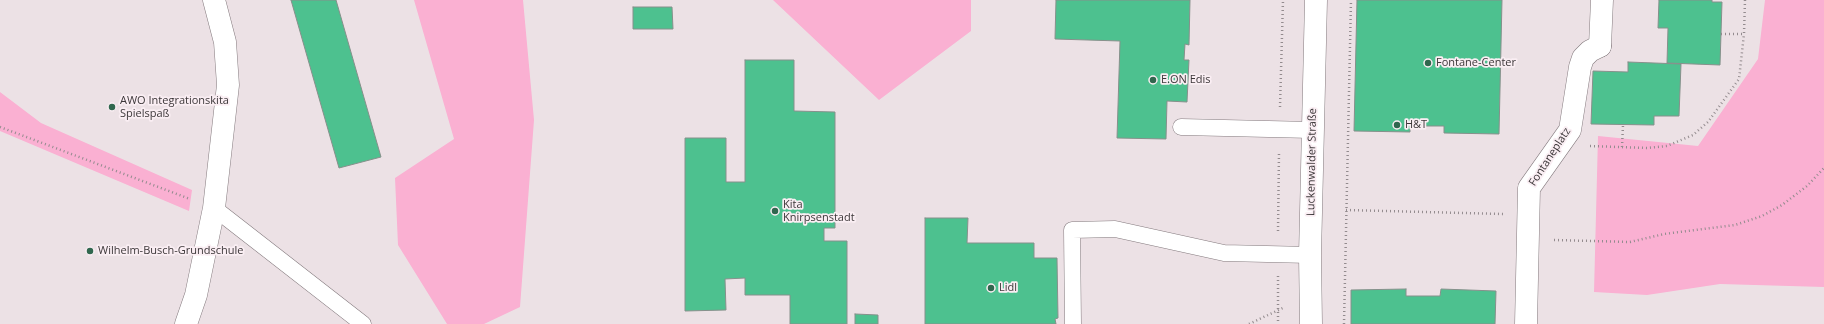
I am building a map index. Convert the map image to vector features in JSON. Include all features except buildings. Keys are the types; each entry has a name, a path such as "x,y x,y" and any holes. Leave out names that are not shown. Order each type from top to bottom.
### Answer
{"street":[{"path":"186,324 196,295 214,208 228,71 225,42 214,0"},
{"name":"Luckenwalder Straße","path":"1311,324 1310,255 1316,0"},
{"name":"Fontaneplatz","path":"1526,324 1529,188 1570,130 1580,67 1583,58 1590,51 1600,46 1602,0"}],"lane":[{"path":"1181,127 1312,130"},
{"path":"214,208 363,324"},
{"path":"1073,324 1072,230 1115,229 1224,253 1310,255"}],"path":[{"path":"1278,324 1277,255 1283,0"},
{"path":"1344,324 1351,0"},
{"path":"1559,145 1647,148 1667,146 1687,138 1701,129 1739,79 1746,0"},
{"path":"1721,34 1744,34"},
{"path":"1622,125 1622,147"},
{"path":"0,127 214,208"},
{"path":"1528,240 1630,242 1664,234 1735,225 1762,216 1782,206 1807,186 1824,168"},
{"path":"1346,210 1528,214"},
{"path":"1250,324 1311,295"}],"shaded area":[{"path":"414,0 523,0 534,120 520,307 484,324 447,324 398,245 395,178 454,139"},
{"path":"773,0 971,0 971,31 879,100"},
{"path":"1765,0 1824,0 1824,287 1720,284 1647,295 1594,292 1598,136 1698,146 1758,59"},
{"path":"0,92 41,123 192,190 189,211 0,131"}],"place":[{"name":"Fontane-Center","path":"1428,63"},
{"name":"E.ON Edis","path":"1153,80"},
{"name":"AWO Integrationskita Spielspaß","path":"112,107"},
{"name":"H&T","path":"1397,125"},
{"name":"Kita Knirpsenstadt","path":"775,211"},
{"name":"Wilhelm-Busch-Grundschule","path":"90,251"},
{"name":"Lidl","path":"991,288"}]}
